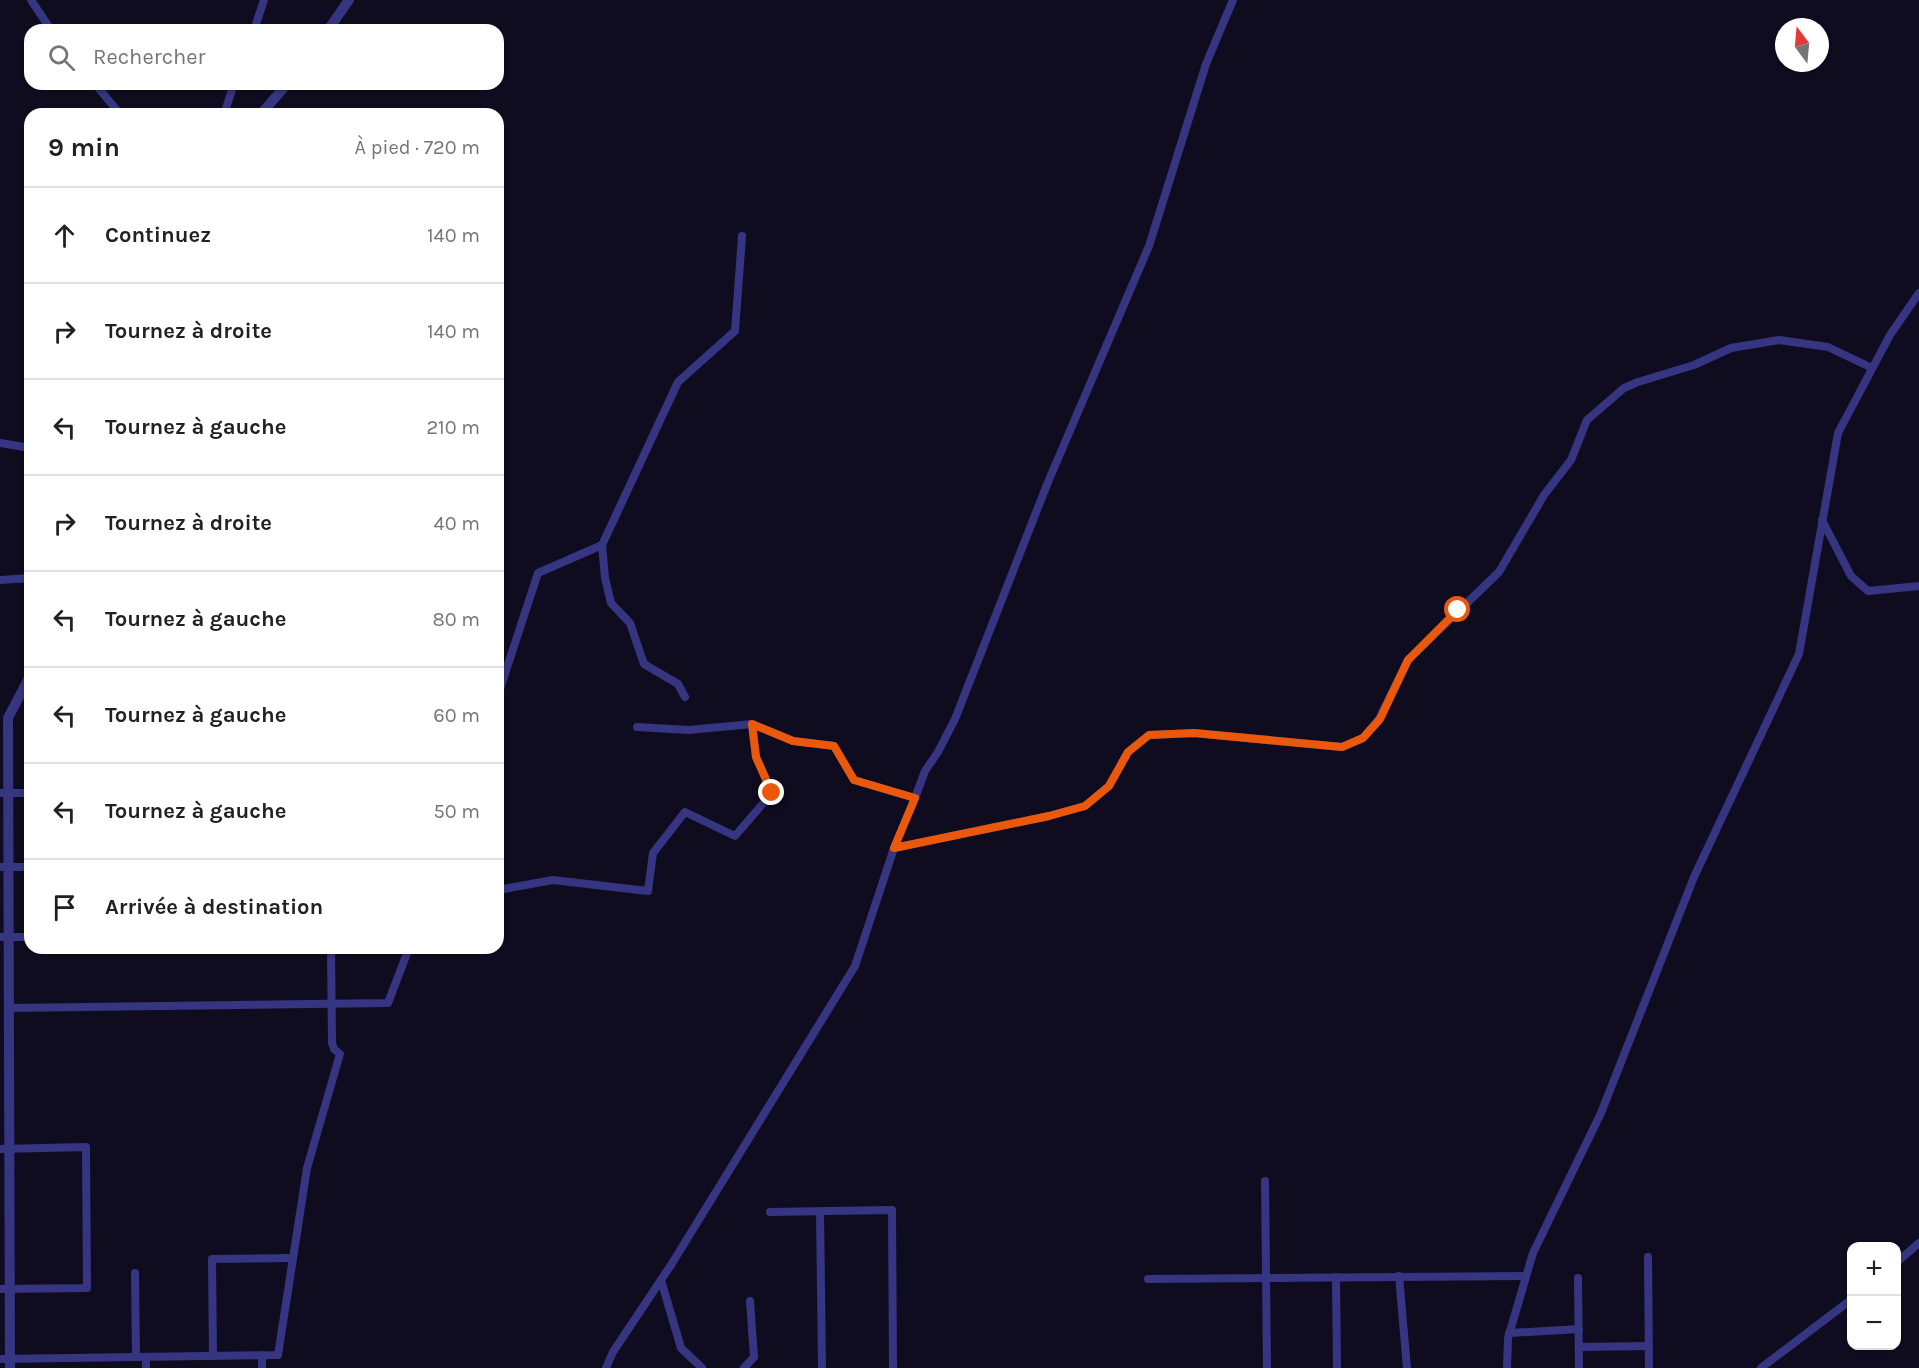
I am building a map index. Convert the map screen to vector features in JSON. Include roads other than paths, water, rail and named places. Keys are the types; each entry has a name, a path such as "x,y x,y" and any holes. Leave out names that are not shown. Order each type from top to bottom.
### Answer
{"street":[{"path":"31,0 47,24"},
{"path":"256,24 264,0"},
{"path":"332,24 349,0"},
{"path":"606,1368 613,1352 782,1087 855,966 894,848 925,771 955,719 1048,482 1149,246 1206,64 1233,0"},
{"path":"100,90 115,108"},
{"path":"226,108 232,90"},
{"path":"266,108 282,90"},
{"path":"685,697 678,684 644,664 630,623 611,603 605,578 602,545 678,382 735,331 742,236"},
{"path":"1507,1368 1509,1333 1533,1253 1601,1113 1694,878 1799,654 1838,433 1890,335 1916,302 1919,293"},
{"path":"894,848 1049,816 1085,806 1109,786 1128,752 1149,735 1194,733 1342,747 1363,738 1380,719 1408,660 1499,572 1544,495 1571,460 1587,420 1624,388 1694,365 1731,348 1779,340 1828,347 1872,368"},
{"path":"0,443 24,447"},
{"path":"1821,520 1851,576 1868,591 1919,586"},
{"path":"504,677 538,573 602,545"},
{"path":"0,579 24,578"},
{"path":"24,687 8,718 4,793 4,937 9,1008 5,1148 7,1362 278,1355 307,1168 340,1054 334,1049 332,1043 331,954"},
{"path":"637,727 689,730 752,724 793,741 834,746 854,780 915,798"},
{"path":"504,889 553,880 648,891 652,853 685,812 735,836 772,793 756,757 752,724"},
{"path":"4,793 24,793"},
{"path":"4,867 24,867"},
{"path":"4,937 24,937"},
{"path":"9,1008 388,1003 407,954"},
{"path":"5,1148 86,1148 87,1276 87,1288 5,1289"},
{"path":"1265,1180 1267,1368"},
{"path":"770,1212 892,1210 893,1368"},
{"path":"820,1211 822,1368"},
{"path":"1901,1259 1919,1243"},
{"path":"1648,1257 1649,1368"},
{"path":"213,1356 212,1259 293,1258"},
{"path":"135,1273 136,1357"},
{"path":"1399,1276 1407,1368"},
{"path":"1148,1279 1526,1276"},
{"path":"1336,1277 1337,1368"},
{"path":"1578,1278 1579,1368"},
{"path":"661,1280 681,1348 702,1368"},
{"path":"744,1368 754,1357 750,1301"},
{"path":"1761,1368 1847,1302"},
{"path":"1509,1333 1579,1329"},
{"path":"1579,1347 1649,1346"},
{"path":"262,1356 262,1368"},
{"path":"146,1357 146,1368"}]}
